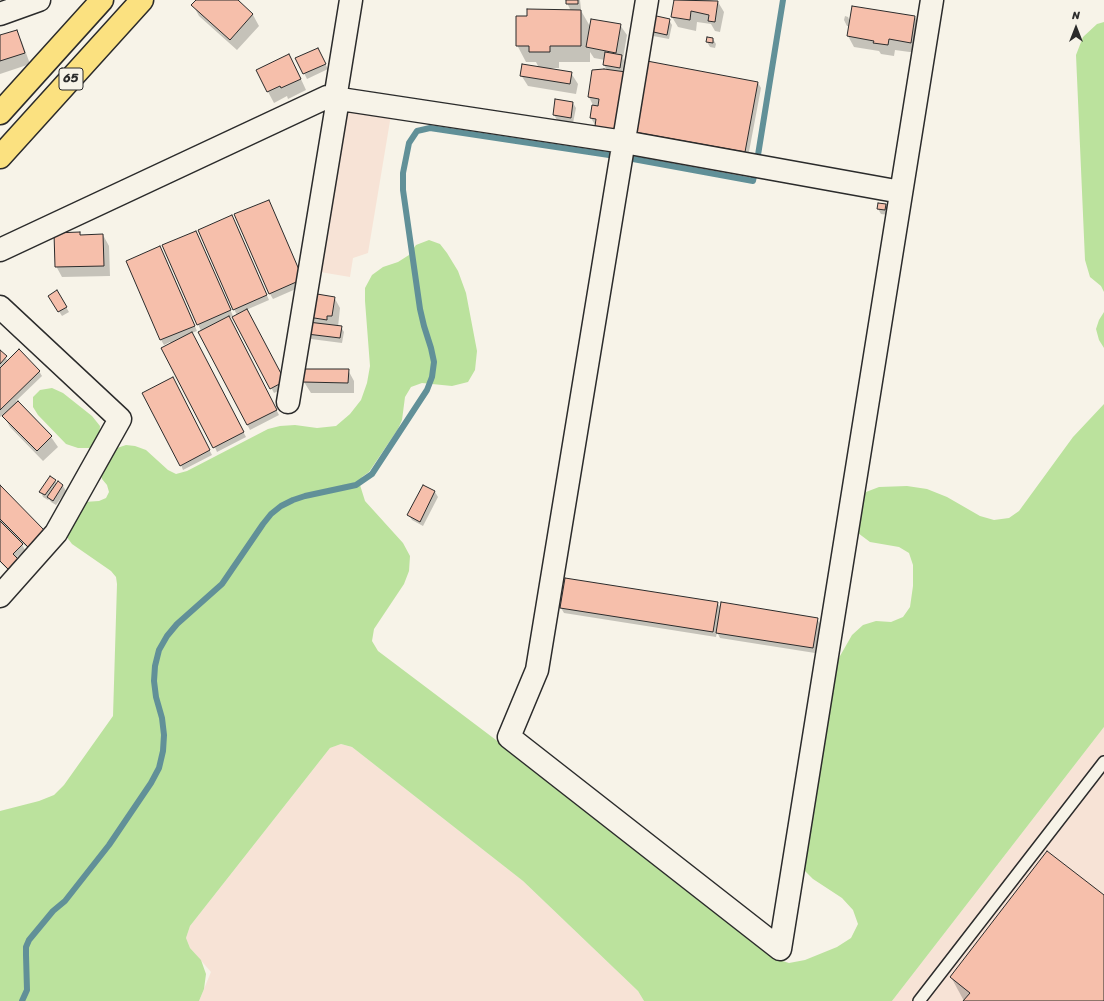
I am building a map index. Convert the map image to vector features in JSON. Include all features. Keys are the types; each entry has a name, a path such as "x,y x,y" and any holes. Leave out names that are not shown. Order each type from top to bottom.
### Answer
{"main road":[{"name":"65","path":"0,113 102,0"},
{"name":"65","path":"0,157 142,0"}],"street":[{"path":"0,14 39,0"},
{"path":"288,402 351,0"},
{"path":"647,0 536,670 509,737 780,949 932,0"},
{"path":"0,250 327,97 624,142 901,192"},
{"path":"0,307 120,419 56,533 0,596"}],"lane":[{"path":"920,1001 1104,762"}],"shaded area":[{"path":"341,107 391,115 368,253 353,258 350,277 314,271"},
{"path":"1104,727 1104,1001 892,1001"},
{"path":"341,744 352,747 523,881 638,991 644,1001 199,1001 211,972 190,948 186,938 190,926 330,748"}],"green space":[{"path":"1104,22 1104,292 1101,286 1090,277 1085,260 1076,55 1083,37 1097,24"},
{"path":"429,240 440,244 447,253 458,271 466,293 477,351 475,370 468,382 452,386 422,383 411,387 405,397 402,420 398,429 369,472 362,477 360,485 365,501 403,543 410,556 409,571 404,584 374,629 372,641 378,651 496,740 773,958 789,963 805,960 837,947 851,938 858,924 853,910 842,898 813,879 804,870 803,854 834,671 840,656 852,635 863,625 876,621 891,622 903,617 910,607 913,586 913,565 909,553 899,547 870,542 858,533 856,521 859,501 866,492 879,487 907,486 927,489 947,497 980,516 994,520 1009,518 1019,511 1073,437 1104,404 1104,727 892,1001 644,1001 638,991 523,881 352,747 341,744 330,748 190,926 186,938 190,948 201,960 206,974 204,989 199,1001 0,1001 0,811 39,801 54,795 64,785 113,716 116,577 111,571 72,544 66,536 84,502 99,501 106,498 109,492 107,485 102,479 101,473 109,454 117,448 126,445 135,446 146,450 168,470 176,474 187,471 268,429 280,426 295,425 317,428 336,426 350,414 361,400 367,383 370,366 365,288 372,275 383,267 398,262 409,255 416,245"},
{"path":"1104,312 1104,348 1099,340 1096,329"},
{"path":"52,388 63,393 92,416 100,426 99,440 90,448 78,448 66,444 38,415 33,407 33,397 40,390"}],"building":[{"path":"196,0 238,0 253,14 230,40 191,5"},
{"path":"566,0 578,0 578,4 566,4"},
{"path":"674,0 718,1 715,22 708,21 709,15 691,11 690,20 671,17"},
{"path":"852,6 915,16 911,43 889,39 888,45 873,43 874,41 847,36"},
{"path":"527,9 581,10 581,46 550,46 550,52 529,52 529,46 516,46 516,16 527,16"},
{"path":"652,15 670,19 667,35 649,31"},
{"path":"591,19 621,24 616,53 586,47"},
{"path":"17,30 25,53 0,61 0,35"},
{"path":"707,37 713,38 713,43 706,42"},
{"path":"318,48 326,64 303,74 295,58"},
{"path":"605,52 622,55 620,68 603,65"},
{"path":"289,54 301,79 281,88 280,86 267,92 256,70"},
{"path":"647,61 758,82 745,152 634,132"},
{"path":"522,64 572,72 570,84 520,76"},
{"path":"604,69 626,72 616,130 595,126 596,119 590,118 592,105 598,106 599,99 588,97 592,70"},
{"path":"555,99 573,102 571,118 553,115"},
{"path":"269,200 303,279 269,294 234,214"},
{"path":"878,203 886,204 885,210 877,209"},
{"path":"232,215 267,295 233,310 198,230"},
{"path":"196,231 231,310 197,325 162,245"},
{"path":"80,232 80,235 103,234 104,266 55,267 54,233"},
{"path":"160,246 195,326 160,340 126,261"},
{"path":"57,290 67,307 58,312 48,296"},
{"path":"311,293 335,297 332,316 327,316 327,320 308,317"},
{"path":"247,309 285,381 270,389 232,317"},
{"path":"229,316 277,410 247,425 198,332"},
{"path":"308,322 342,326 340,338 307,334"},
{"path":"192,332 244,432 213,448 161,348"},
{"path":"19,349 40,371 0,410 0,368"},
{"path":"0,350 7,356 0,364"},
{"path":"303,369 349,369 348,383 303,382"},
{"path":"173,377 210,450 180,466 142,393"},
{"path":"18,401 52,436 37,451 2,416"},
{"path":"50,476 56,480 45,495 39,492"},
{"path":"58,481 63,485 53,501 47,497"},
{"path":"0,485 45,531 28,547 0,519"},
{"path":"423,485 435,491 420,522 407,515"},
{"path":"0,521 23,544 13,554 18,559 8,569 0,561"},
{"path":"565,578 718,602 713,632 560,608"},
{"path":"721,602 818,618 813,648 716,633"},
{"path":"1047,851 1104,895 1104,1001 963,1001 970,993 950,977"}],"waterway":[{"path":"758,155 783,0"},
{"path":"22,1001 27,990 26,947 29,940 53,911 65,901 109,845 151,783 159,768 163,751 164,735 154,681 155,666 159,650 167,636 177,624 222,584 263,524 271,514 281,506 305,496 356,485 372,474 427,390 432,377 434,362 420,309 403,190 403,173 409,143 417,131 430,128 609,155"},
{"path":"633,159 753,181 754,176"}]}
